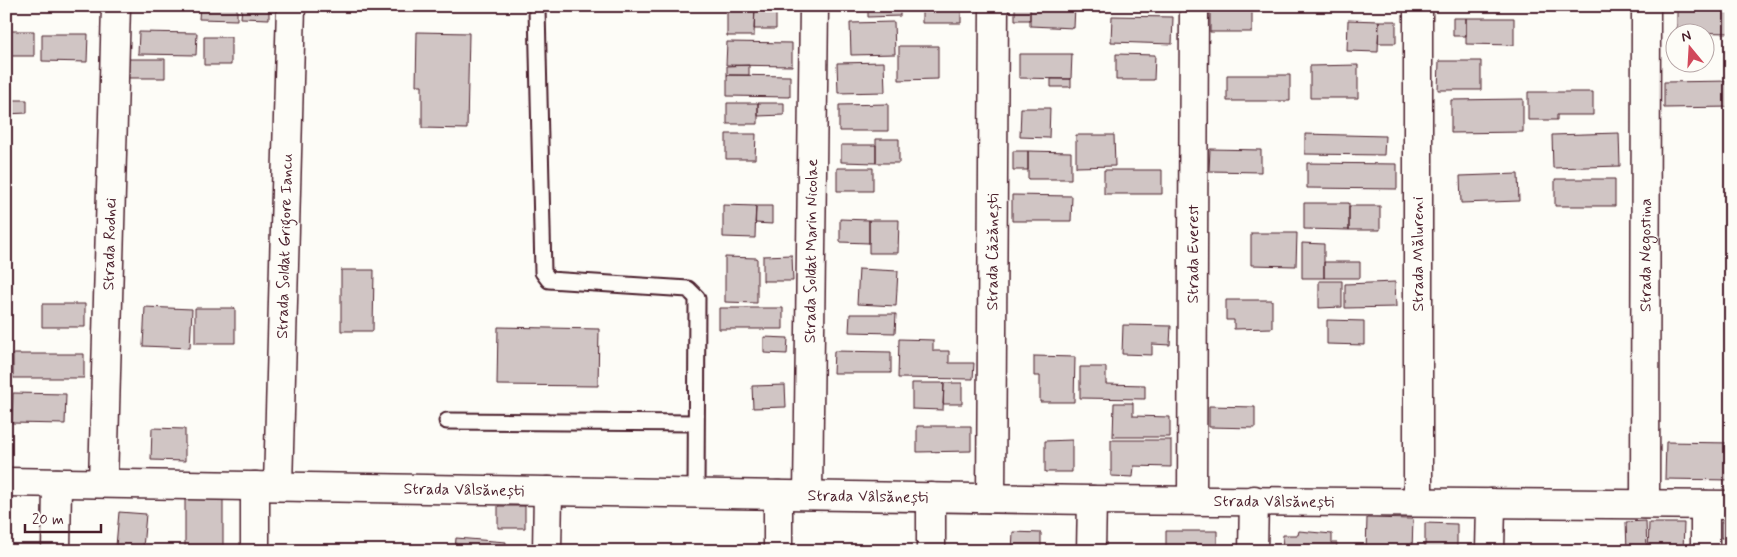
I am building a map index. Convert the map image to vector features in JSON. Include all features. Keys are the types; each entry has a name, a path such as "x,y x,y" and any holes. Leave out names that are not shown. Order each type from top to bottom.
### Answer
{"street":[{"name":"Strada Rodnei","path":"103,484 116,6"},
{"name":"Strada Soldat Grigore Iancu","path":"255,551 267,486 291,6"},
{"name":"Strada Soldat Marin Nicolae","path":"808,495 814,6"},
{"name":"Strada Căzănești","path":"991,498 994,6"},
{"name":"Strada Everest","path":"1192,500 1194,6"},
{"name":"Strada Mălureni","path":"1418,6 1418,502"},
{"name":"Strada Negostina","path":"1645,504 1646,6"},
{"name":"Strada Vâlsănești","path":"6,482 1092,500 1718,505"},
{"path":"56,551 57,482"},
{"path":"547,551 548,491"},
{"path":"778,495 778,551"},
{"path":"931,497 931,551"},
{"path":"1091,551 1092,500"},
{"path":"1254,500 1254,551"},
{"path":"1490,551 1491,503"},
{"path":"1705,551 1718,505"}],"lane":[{"path":"537,9 543,272 549,280 688,288 697,298 696,493"},
{"path":"447,422 696,423"}],"building":[{"path":"129,6 195,6 195,10"},
{"path":"200,6 237,6 237,20 199,19"},
{"path":"242,6 269,6 269,19 241,18"},
{"path":"727,6 755,6 754,36 727,36"},
{"path":"755,6 776,6 776,29 754,29"},
{"path":"868,6 900,6 900,16 868,17"},
{"path":"922,6 961,6 961,23 922,23"},
{"path":"1015,6 1030,6 1030,20 1015,20"},
{"path":"1030,6 1075,6 1074,28 1030,26"},
{"path":"1080,6 1102,6 1102,12 1080,11"},
{"path":"1210,6 1252,6 1252,32 1210,32"},
{"path":"1731,7 1731,33 1714,33 1714,22 1677,22 1677,9"},
{"path":"1112,16 1173,17 1172,44 1111,42"},
{"path":"1453,18 1466,18 1466,36 1453,36"},
{"path":"1466,18 1514,18 1514,45 1466,44"},
{"path":"1348,20 1379,21 1378,52 1347,51"},
{"path":"1379,21 1396,21 1396,43 1378,43"},
{"path":"894,22 895,54 851,55 850,23"},
{"path":"6,31 34,31 34,56 6,56"},
{"path":"139,32 197,33 196,55 138,54"},
{"path":"417,32 469,33 467,129 422,128 422,85 416,85"},
{"path":"42,34 88,34 87,62 42,61"},
{"path":"204,37 231,37 231,65 204,65"},
{"path":"727,42 792,43 792,66 726,65"},
{"path":"899,46 938,46 938,79 899,80"},
{"path":"1019,54 1072,54 1071,79 1019,78"},
{"path":"1116,54 1155,55 1154,80 1116,80"},
{"path":"128,59 165,59 165,78 128,78"},
{"path":"1439,61 1481,61 1481,90 1438,90"},
{"path":"884,62 885,92 838,93 837,63"},
{"path":"749,65 749,75 727,75 727,66"},
{"path":"1358,65 1358,98 1310,98 1310,66"},
{"path":"727,75 790,76 790,97 727,96"},
{"path":"1227,75 1290,75 1290,101 1227,101"},
{"path":"1051,79 1071,79 1071,87 1051,87"},
{"path":"1731,81 1731,107 1664,108 1664,82"},
{"path":"1528,92 1593,92 1593,115 1557,115 1557,120 1528,120"},
{"path":"1523,99 1523,132 1451,133 1451,100"},
{"path":"6,100 27,100 27,113 6,114"},
{"path":"727,103 758,103 758,124 727,124"},
{"path":"758,103 784,103 784,115 758,116"},
{"path":"888,104 888,131 839,131 839,105"},
{"path":"1021,108 1050,108 1049,138 1020,137"},
{"path":"1619,133 1620,166 1553,168 1552,135"},
{"path":"726,134 756,134 755,159 726,159"},
{"path":"1305,134 1385,136 1384,155 1305,154"},
{"path":"1076,135 1114,135 1115,166 1076,167"},
{"path":"876,139 899,139 899,163 876,163"},
{"path":"841,145 876,145 876,163 841,162"},
{"path":"1210,149 1261,150 1261,172 1209,171"},
{"path":"1013,151 1028,151 1028,170 1013,170"},
{"path":"1028,151 1071,152 1071,179 1028,179"},
{"path":"1307,163 1397,164 1397,189 1307,188"},
{"path":"837,168 873,168 873,191 837,191"},
{"path":"1104,170 1162,170 1162,194 1104,194"},
{"path":"1518,174 1519,201 1461,203 1460,176"},
{"path":"1555,179 1615,179 1615,206 1555,206"},
{"path":"1012,195 1072,196 1071,221 1012,221"},
{"path":"1304,203 1349,203 1349,230 1304,229"},
{"path":"723,205 756,206 755,238 723,237"},
{"path":"756,206 772,206 772,224 755,223"},
{"path":"1349,206 1380,206 1380,230 1349,230"},
{"path":"840,219 869,220 869,243 840,242"},
{"path":"869,220 899,220 898,253 869,253"},
{"path":"1251,233 1297,233 1296,266 1251,265"},
{"path":"1302,243 1324,244 1324,278 1302,278"},
{"path":"792,255 793,281 763,281 763,256"},
{"path":"725,257 757,258 757,303 725,302"},
{"path":"1324,262 1360,262 1360,278 1324,278"},
{"path":"859,269 898,271 896,306 857,304"},
{"path":"341,270 374,270 373,331 341,331"},
{"path":"1319,281 1342,281 1342,307 1319,308"},
{"path":"1395,282 1396,307 1345,308 1345,284"},
{"path":"1226,300 1272,300 1272,328 1234,329 1234,320 1226,320"},
{"path":"42,304 85,304 85,327 42,327"},
{"path":"145,307 192,309 190,348 143,346"},
{"path":"195,308 235,308 235,343 195,343"},
{"path":"719,308 783,308 783,329 719,329"},
{"path":"850,314 896,314 895,333 849,332"},
{"path":"1327,320 1364,321 1364,345 1327,344"},
{"path":"1123,325 1171,326 1170,345 1152,344 1152,355 1122,354"},
{"path":"498,327 599,329 598,386 497,385"},
{"path":"764,337 788,338 787,354 764,353"},
{"path":"899,339 933,340 933,351 949,351 949,363 974,363 973,379 898,378"},
{"path":"834,351 891,352 891,373 833,373"},
{"path":"13,354 84,354 84,378 13,378"},
{"path":"1034,356 1075,357 1074,402 1040,402 1040,376 1034,376"},
{"path":"1080,367 1106,367 1106,384 1145,385 1145,399 1080,398"},
{"path":"912,383 944,383 943,410 912,409"},
{"path":"944,383 962,383 962,404 943,404"},
{"path":"785,385 786,407 753,408 752,386"},
{"path":"13,393 66,394 65,424 12,423"},
{"path":"1114,403 1133,403 1133,416 1170,417 1170,437 1113,437"},
{"path":"1209,406 1255,407 1255,428 1209,427"},
{"path":"917,426 971,426 971,451 917,452"},
{"path":"152,428 185,429 185,461 151,460"},
{"path":"1072,440 1072,472 1045,472 1045,441"},
{"path":"1111,440 1171,440 1171,467 1134,466 1133,477 1111,476"},
{"path":"1666,442 1731,443 1731,480 1665,479"},
{"path":"185,498 223,499 223,551 185,551"},
{"path":"498,506 525,506 525,528 498,528"},
{"path":"119,512 146,514 143,548 116,546"},
{"path":"1367,518 1413,519 1412,551 1366,551"},
{"path":"1646,521 1647,551 1627,551 1626,522"},
{"path":"1721,522 1730,522 1730,538 1721,538"},
{"path":"1425,523 1457,524 1457,551 1425,551"},
{"path":"1649,523 1684,523 1683,551 1648,551"},
{"path":"1166,531 1217,531 1217,551 1166,551"},
{"path":"1299,531 1332,534 1332,543 1337,543 1336,551 1282,551 1283,535 1298,535"},
{"path":"1013,532 1041,533 1041,551 1012,551"},
{"path":"456,538 506,542 505,551 455,551"}]}
